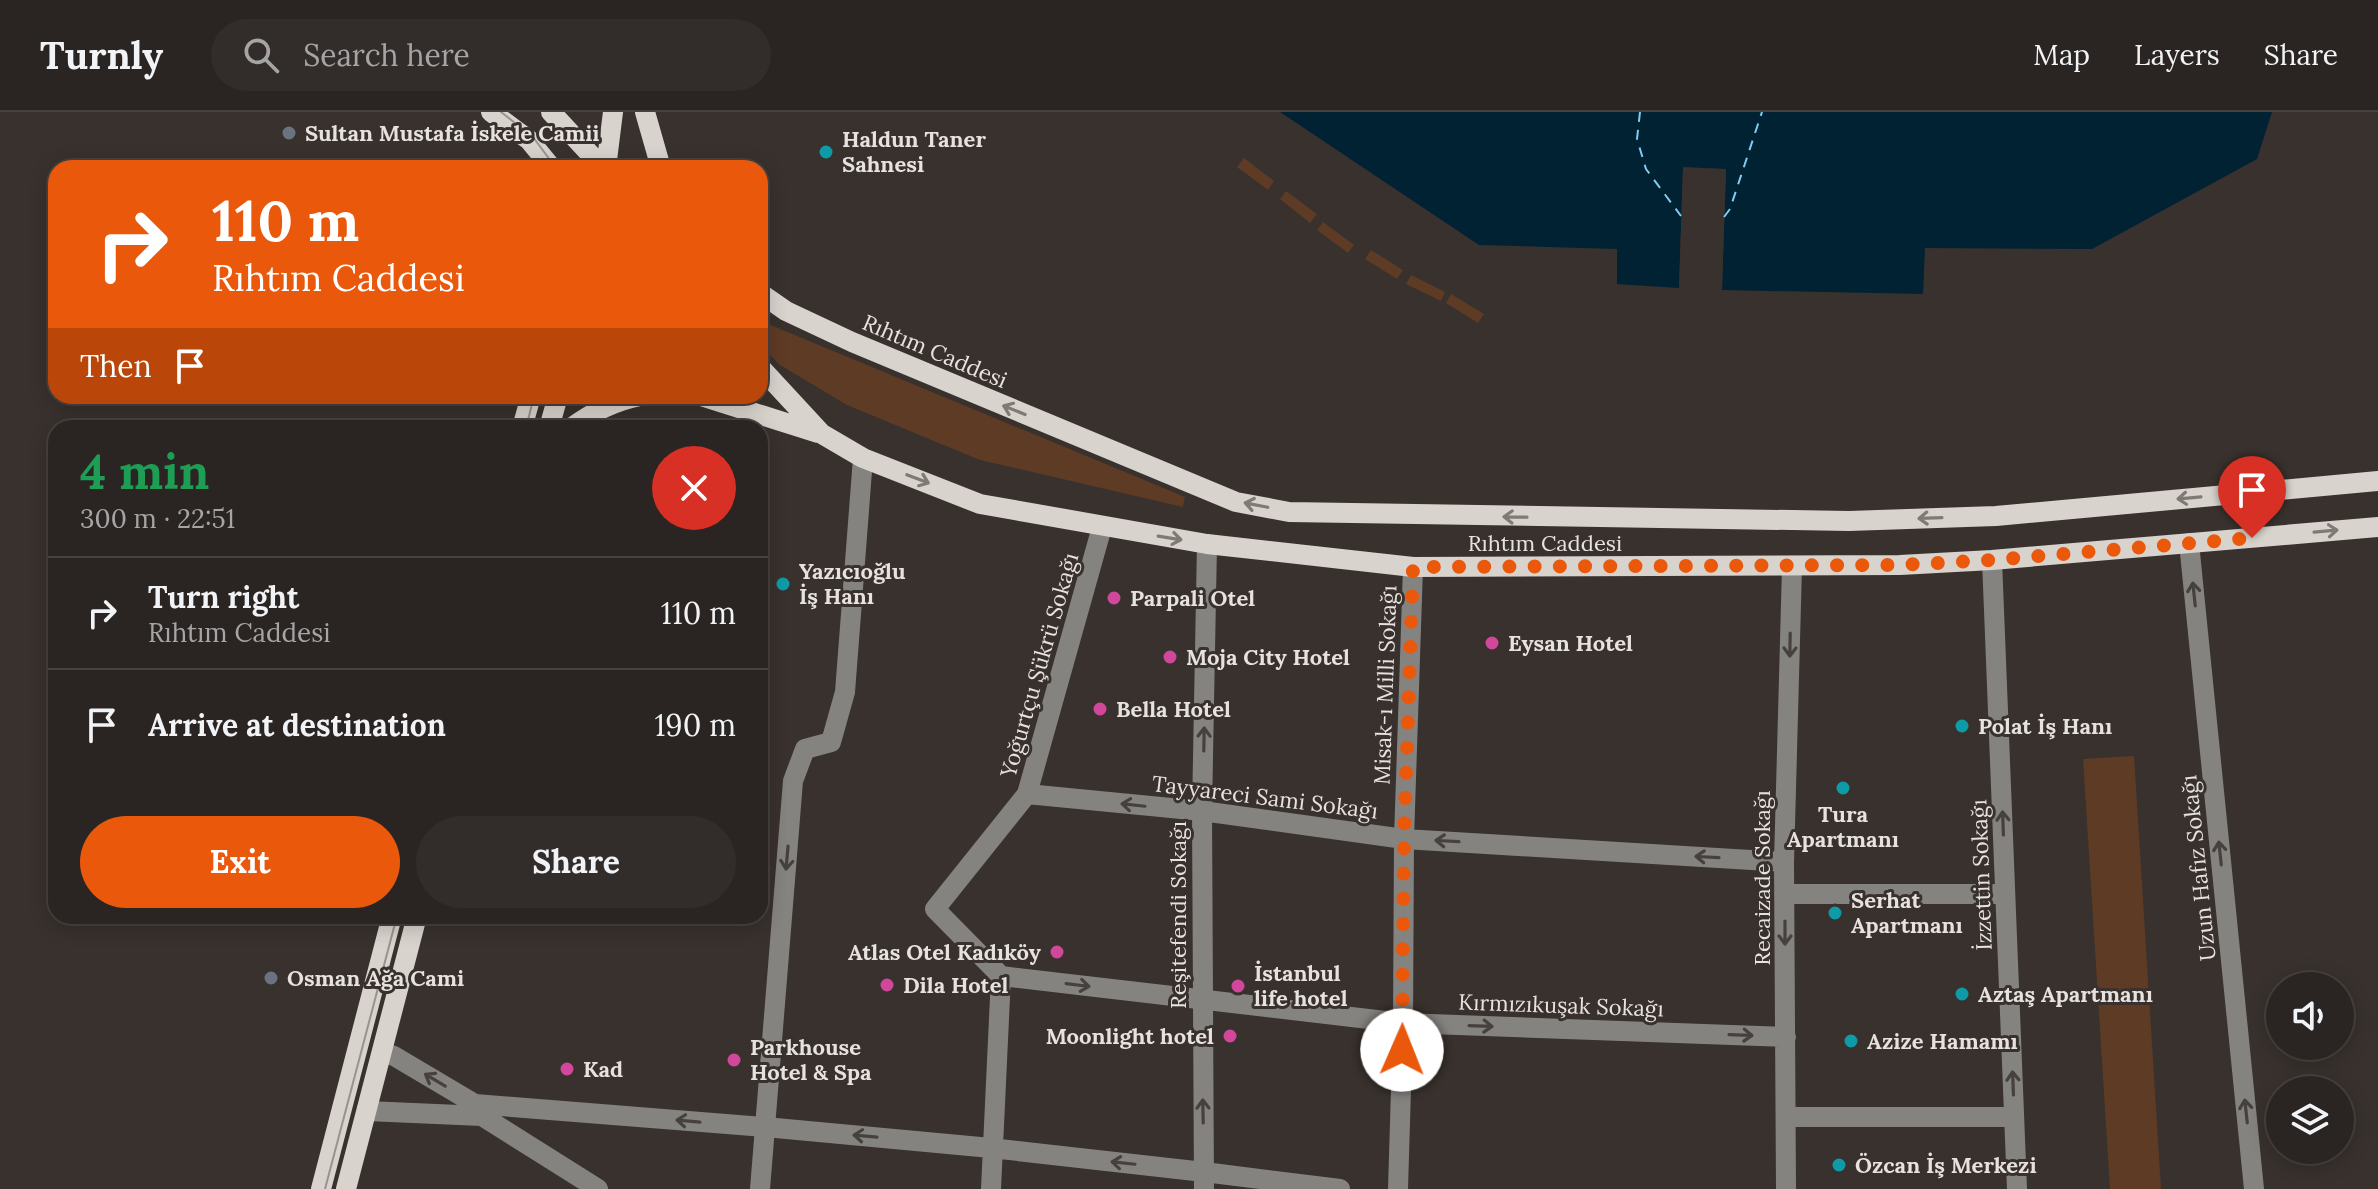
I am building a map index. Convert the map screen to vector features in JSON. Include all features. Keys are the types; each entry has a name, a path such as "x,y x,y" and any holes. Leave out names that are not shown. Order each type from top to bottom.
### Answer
{"main road":[{"path":"491,112 529,140 545,160"},
{"path":"551,112 597,160"},
{"path":"606,160 613,112"},
{"path":"645,112 659,160"},
{"name":"Rıhtım Caddesi","path":"768,299 786,311 927,374 1236,502 1289,512 1863,521 1996,516 2378,481"},
{"name":"Rıhtım Caddesi","path":"768,376 822,434 863,458 980,504 1207,544 1413,567 1900,565 2378,527"},
{"path":"584,420 615,404"},
{"path":"726,404 822,434"},
{"path":"321,1189 390,924"},
{"path":"346,1189 415,924"}],"street":[{"path":"760,1189 793,781 805,749 831,742 845,692 863,458"},
{"name":"Yoğurtçu Şükrü Sokağı","path":"1001,976 935,909 1027,794 1102,527"},
{"name":"Uzun Hafız Sokağı","path":"2189,543 2254,1189"},
{"name":"Reşitefendi Sokağı","path":"1204,1180 1202,811 1207,544"},
{"name":"İzzettin Sokağı","path":"1992,560 2017,1189"},
{"name":"Misak-ı Milli Sokağı","path":"1398,1189 1404,839 1413,567"},
{"name":"Recaizade Sokağı","path":"1786,1189 1784,862 1792,567"},
{"name":"Tayyareci Sami Sokağı","path":"1027,794 1202,811 1404,839 1784,862"},
{"path":"1784,894 2005,894"},
{"path":"991,1189 1001,976"},
{"name":"Kırmızıkuşak Sokağı","path":"1001,976 1403,1023 1786,1037"},
{"path":"382,1052 475,1104 991,1148 1204,1180 1340,1189"},
{"path":"367,1111 482,1116 598,1189"},
{"path":"1786,1117 2014,1117"}],"shaded area":[{"path":"1244,158 1274,181 1268,190 1237,167"},
{"path":"1286,191 1317,214 1310,223 1280,199"},
{"path":"1323,222 1354,245 1348,253 1317,230"},
{"path":"1371,250 1403,270 1397,279 1365,259"},
{"path":"1411,275 1445,292 1441,301 1406,284"},
{"path":"1451,294 1484,314 1478,323 1446,303"},
{"path":"768,323 1185,497 1183,507 980,460 847,405 780,365 768,353"},
{"path":"2134,756 2161,1189 2110,1189 2083,759"}],"water":[{"path":"1280,112 2272,112 2257,159 2092,249 1925,248 1923,294 1722,290 1726,169 1683,168 1679,288 1617,284 1617,249 1479,245"}],"pier":[{"path":"1683,167 1726,169 1722,290 1718,289 1722,173 1687,171 1683,288 1679,288"}],"ferry route":[{"path":"1640,112 1637,139 1646,169 1681,216"},
{"path":"1724,217 1730,209 1762,112"}],"tram line":[{"path":"501,112 533,137 550,160"},
{"path":"528,420 532,404"},
{"path":"325,1189 395,924"}],"place":[{"name":"Sultan Mustafa İskele Camii","path":"289,133"},
{"name":"Haldun Taner Sahnesi","path":"826,152"},
{"name":"Yazıcıoğlu İş Hanı","path":"783,584"},
{"name":"Parpali Otel","path":"1114,598"},
{"name":"Eysan Hotel","path":"1492,643"},
{"name":"Moja City Hotel","path":"1170,657"},
{"name":"Bella Hotel","path":"1100,709"},
{"name":"Polat İş Hanı","path":"1962,726"},
{"name":"Tura Apartmanı","path":"1843,788"},
{"name":"Serhat Apartmanı","path":"1835,913"},
{"name":"Atlas Otel Kadıköy","path":"1057,952"},
{"name":"Osman Ağa Cami","path":"271,978"},
{"name":"Dila Hotel","path":"887,985"},
{"name":"İstanbul life hotel","path":"1238,986"},
{"name":"Aztaş Apartmanı","path":"1962,994"},
{"name":"Moonlight hotel","path":"1230,1036"},
{"name":"Azize Hamamı","path":"1851,1041"},
{"name":"Parkhouse Hotel & Spa","path":"734,1060"},
{"name":"Kad","path":"567,1069"},
{"name":"Özcan İş Merkezi","path":"1839,1165"}],"route":[{"path":"1402,1050 1404,839 1413,567 1900,565 2252,538"}]}
